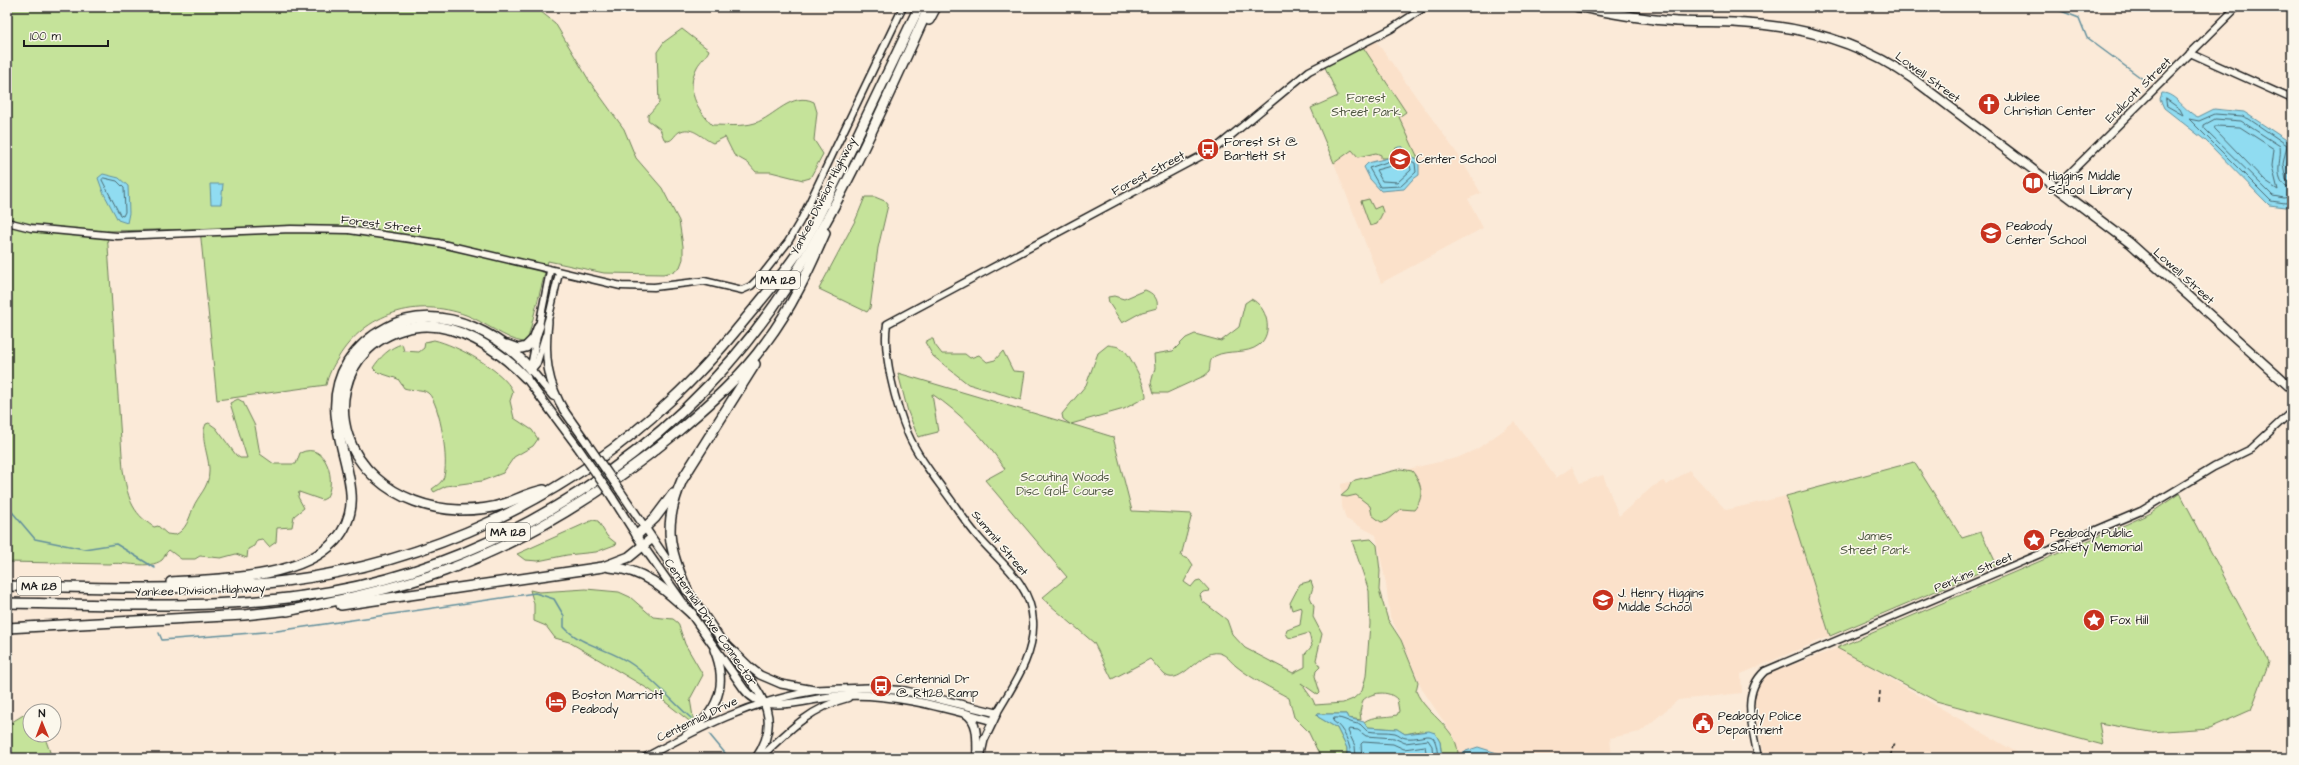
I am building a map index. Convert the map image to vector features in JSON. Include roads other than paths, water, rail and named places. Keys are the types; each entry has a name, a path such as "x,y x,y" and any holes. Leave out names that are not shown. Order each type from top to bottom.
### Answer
{"highway":[{"name":"Yankee Division Highway","path":"7,586 156,588 235,586 290,580 338,572 397,558 460,536 517,509 553,488 619,443 669,403 712,358 785,270 819,216 919,7"},
{"name":"Yankee Division Highway","path":"7,603 216,604 306,596 372,582 412,571 455,556 516,528 566,500 616,468 670,423 706,389 742,348 790,282 819,234 852,169 929,7"},
{"path":"891,88 936,7"},
{"path":"637,535 662,511 791,304 819,247 852,169"},
{"path":"72,586 219,579 272,571 310,559 335,540 346,524 350,510 352,492 337,431 335,410 340,379 357,350 371,337 388,326 407,320 429,317 455,320 479,330 513,348 526,347 534,339 539,326"},
{"path":"528,374 505,357 465,336 441,328 427,326 403,330 380,340 370,348 355,366 346,385 343,403 347,438 361,463 383,484 404,497 430,506 458,510 488,508 503,505 528,494 553,488"},
{"path":"498,340 512,351 528,374"},
{"path":"287,611 382,590 443,571 501,547 554,520 625,474 699,414 732,383 768,340"},
{"path":"682,480 674,500 669,534 674,563 687,590"},
{"path":"7,626 244,615 326,607 604,567 623,560 651,539"},
{"path":"604,567 630,571 653,580 668,591 692,614"}],"main road":[{"name":"Lowell Street","path":"1578,7 1663,21 1767,24 1807,31 1848,43 1877,56 1900,70 2135,248 2292,389"},
{"path":"548,322 546,366 552,387 565,412"},
{"path":"528,374 565,412"},
{"name":"Centennial Drive Connector","path":"528,374 612,497 643,546 749,696 764,702"},
{"name":"Centennial Drive Connector","path":"565,412 588,443 644,529 764,702"},
{"path":"686,735 707,718 715,705 720,687 718,660 708,637"},
{"path":"722,640 740,659 767,679 797,688 825,690"},
{"name":"Centennial Drive","path":"825,690 860,688 906,691 997,713"},
{"path":"756,758 765,745 768,731 769,719 764,702 777,705 828,697 860,695 904,698 993,720"},
{"path":"964,713 973,721 975,726 978,758"},
{"name":"Summit Street","path":"978,758 984,740 997,713"}],"street":[{"name":"Yankee Division Highway","path":"747,288 754,283 778,256 801,220 903,7"},
{"name":"Forest Street","path":"887,324 1216,148 1309,71 1391,29 1425,7"},
{"name":"Endicott Street","path":"2055,188 2237,7"},
{"path":"2190,53 2292,98"},
{"name":"Forest Street","path":"7,222 31,228 117,236 291,229 349,230 431,242 550,271 624,286 654,287 704,281 737,289 747,288"},
{"path":"528,374 550,271"},
{"path":"528,374 535,367 539,359 559,273"},
{"name":"Summit Street","path":"887,324 885,343 888,363 908,434 934,476 974,533 1019,581 1032,612 1031,647 1019,673 997,713"},
{"name":"Perkins Street","path":"1758,758 1750,703 1752,688 1757,679 1765,671 2141,511 2214,467 2251,449 2292,411"},
{"name":"Centennial Drive","path":"644,758 686,735 733,713 764,702 825,690"},
{"path":"760,758 811,712 834,701 860,695"}],"water":[{"path":"2162,93 2172,96 2193,115 2198,117 2214,109 2244,112 2288,141 2291,147 2287,164 2292,185 2292,204 2286,207 2269,205 2206,141 2164,108 2160,99"},
{"path":"1398,147 1403,147 1409,155 1419,160 1419,175 1404,189 1381,191 1370,179 1364,167 1368,163 1388,158"},
{"path":"103,174 119,178 128,186 129,213 127,223 118,220 103,192 98,178"},
{"path":"210,184 223,184 221,204 211,204"},
{"path":"1317,714 1346,714 1348,718 1364,722 1367,727 1397,729 1405,734 1429,731 1435,733 1440,742 1442,758 1347,758 1347,748 1337,728 1318,717"},
{"path":"1478,747 1513,758 1462,758 1463,752"}],"waterway":[{"path":"2051,7 2079,18 2087,38 2148,83"},
{"path":"7,506 35,539 84,549 116,544 155,568"},
{"path":"159,633 162,640 277,631 535,593 554,599 564,616 564,627 571,633 579,639 615,655 633,665 656,684 691,718"},
{"path":"710,735 729,758"}],"railway":[{"path":"1879,704 1880,691"},
{"path":"1890,758 1894,742"},
{"path":"1877,753 1877,758"}],"place":[{"name":"Jubilee Christian Center","path":"1989,104"},
{"name":"Forest St @ Bartlett St","path":"1208,149"},
{"name":"Center School","path":"1400,159"},
{"name":"Higgins Middle School Library","path":"2033,183"},
{"name":"Peabody Center School","path":"1991,233"},
{"name":"Peabody Public Safety Memorial","path":"2034,540"},
{"name":"J. Henry Higgins Middle School","path":"1603,600"},
{"name":"Fox Hill","path":"2094,620"},
{"name":"Centennial Dr @ Rt128 Ramp","path":"881,686"},
{"name":"Boston Marriott Peabody","path":"556,702"},
{"name":"Peabody Police Department","path":"1703,723"}],"park label":[{"name":"Forest Street Park","path":"1366,105"},
{"name":"Scouting Woods Disc Golf Course","path":"1065,484"},
{"name":"James Street Park","path":"1875,543"}]}
